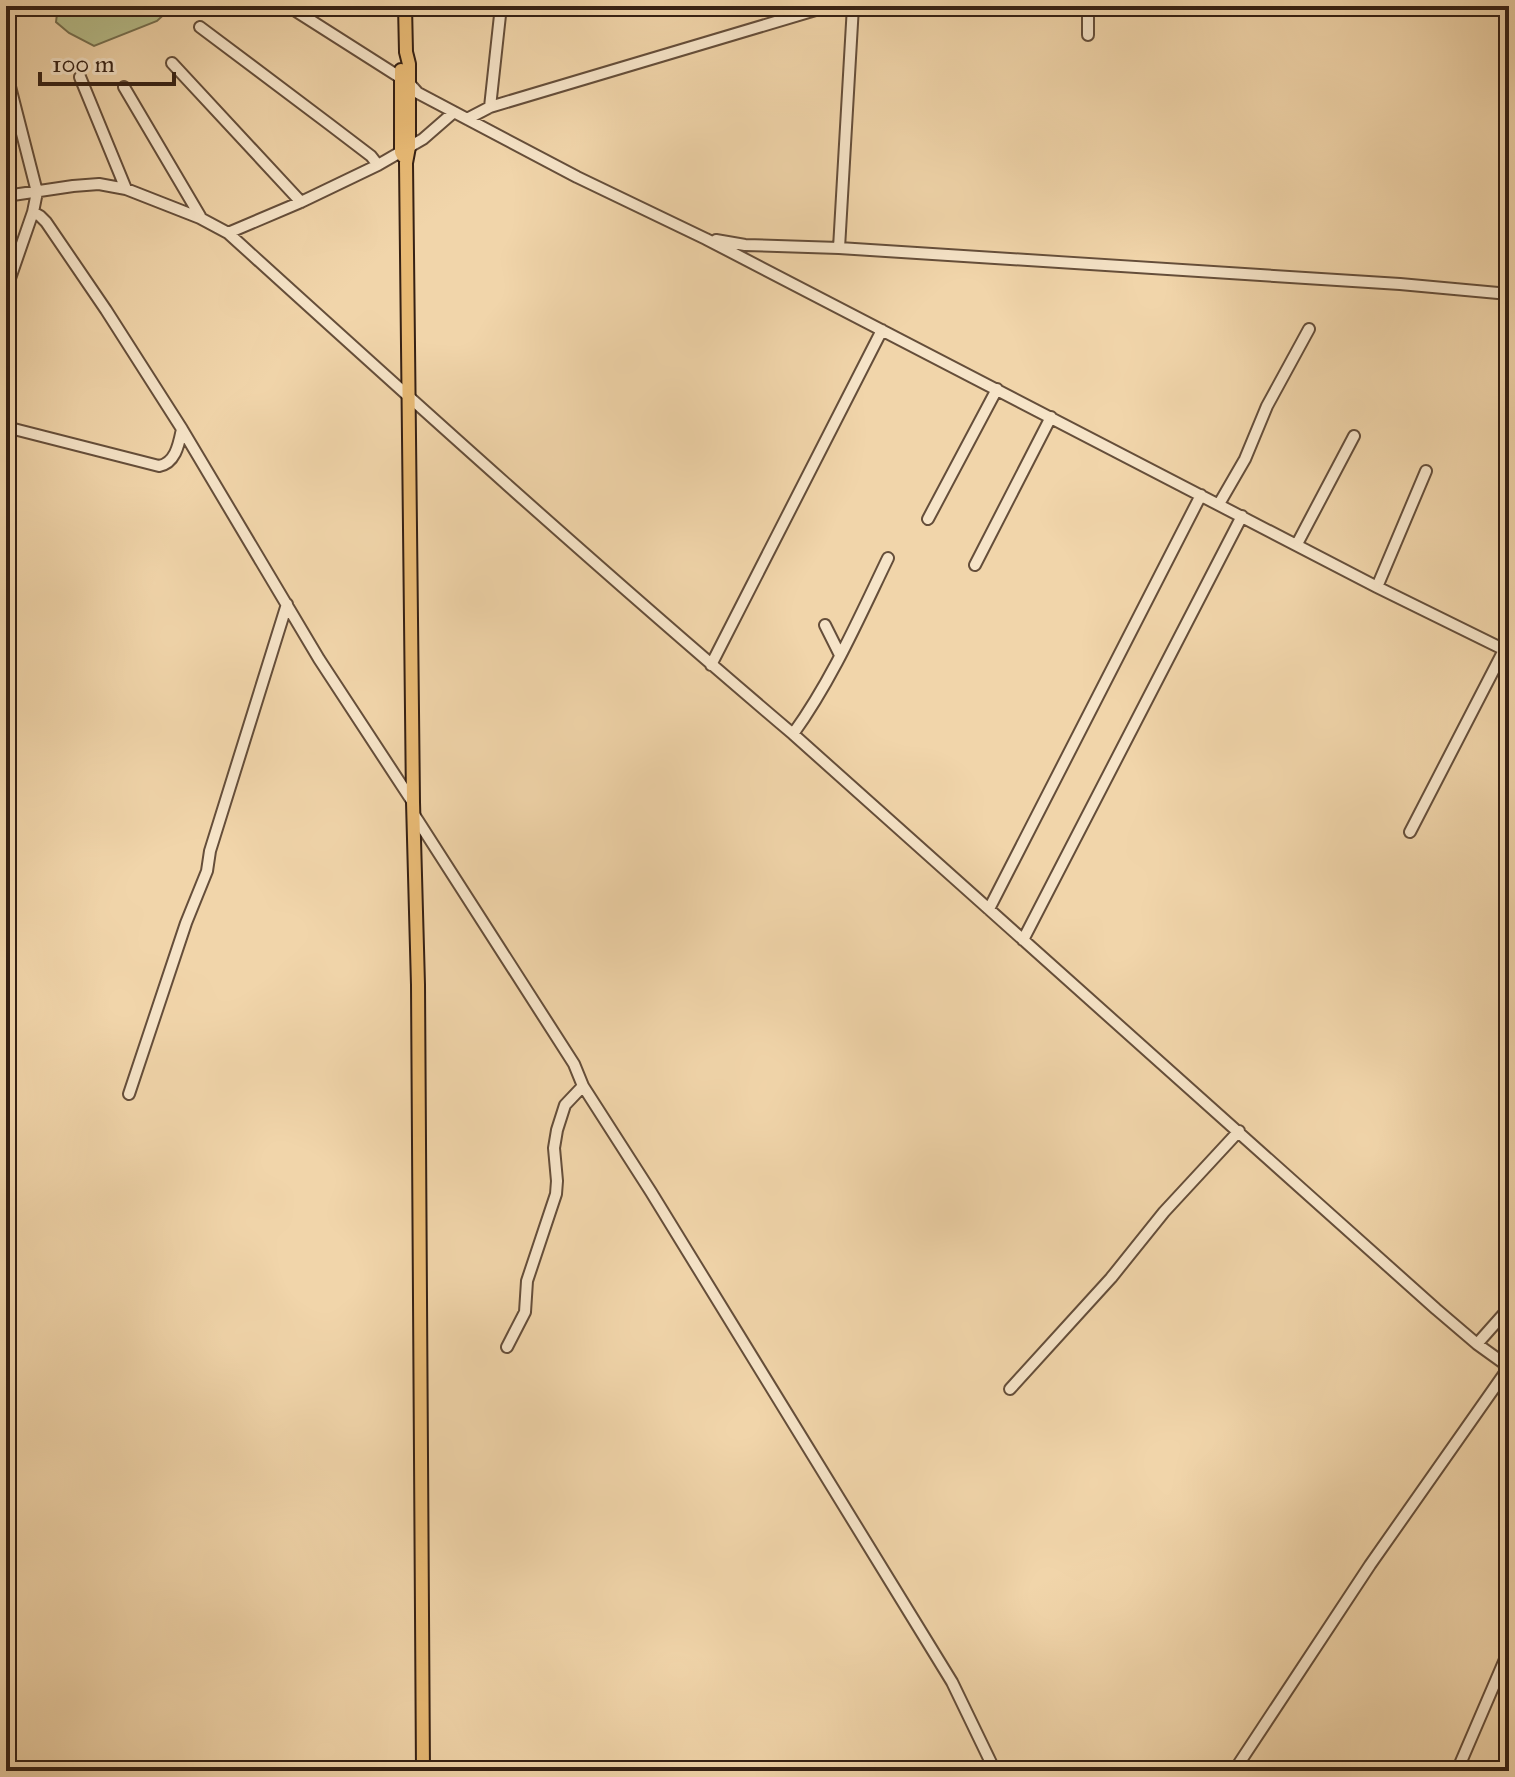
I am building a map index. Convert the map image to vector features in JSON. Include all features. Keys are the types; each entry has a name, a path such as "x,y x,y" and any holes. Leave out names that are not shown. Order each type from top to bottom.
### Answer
{"main road":[{"path":"405,6 406,52 401,63 408,91 405,154 418,985 423,1771"}],"street":[{"path":"288,6 408,91 706,239 1377,587 1507,651 1410,832"},
{"path":"490,107 501,6"},
{"path":"467,119 490,107 829,6"},
{"path":"839,248 853,6"},
{"path":"1088,6 1088,35"},
{"path":"200,27 371,156 378,165"},
{"path":"172,63 301,202"},
{"path":"6,71 37,192 6,290"},
{"path":"80,77 126,189"},
{"path":"124,87 200,218"},
{"path":"228,233 405,154 454,112"},
{"path":"6,196 99,184 126,189 200,218 228,233 409,398 793,734 1477,1344 1509,1367 1370,1565 1234,1771"},
{"path":"33,212 46,222 182,429 319,659 574,1064 583,1086 952,1682 995,1771"},
{"path":"706,239 745,245 839,248 1400,284 1509,294"},
{"path":"1219,504 1245,459 1267,406 1309,329"},
{"path":"711,665 882,330"},
{"path":"928,519 997,389"},
{"path":"975,565 1051,417"},
{"path":"6,427 159,466 172,459 182,429"},
{"path":"1297,544 1354,436"},
{"path":"1377,587 1426,471"},
{"path":"989,909 1201,495"},
{"path":"1023,940 1242,516"},
{"path":"793,734 807,716 840,655 888,558"},
{"path":"129,1094 186,923 207,871 210,851 287,604"},
{"path":"825,625 840,655"},
{"path":"507,1347 525,1312 527,1281 556,1194 554,1148 557,1130 565,1105 583,1086"},
{"path":"1010,1389 1239,1131"},
{"path":"1477,1344 1509,1308"},
{"path":"1457,1771 1509,1650"}],"green space":[{"path":"58,6 172,7 157,21 94,46 56,22"}]}
